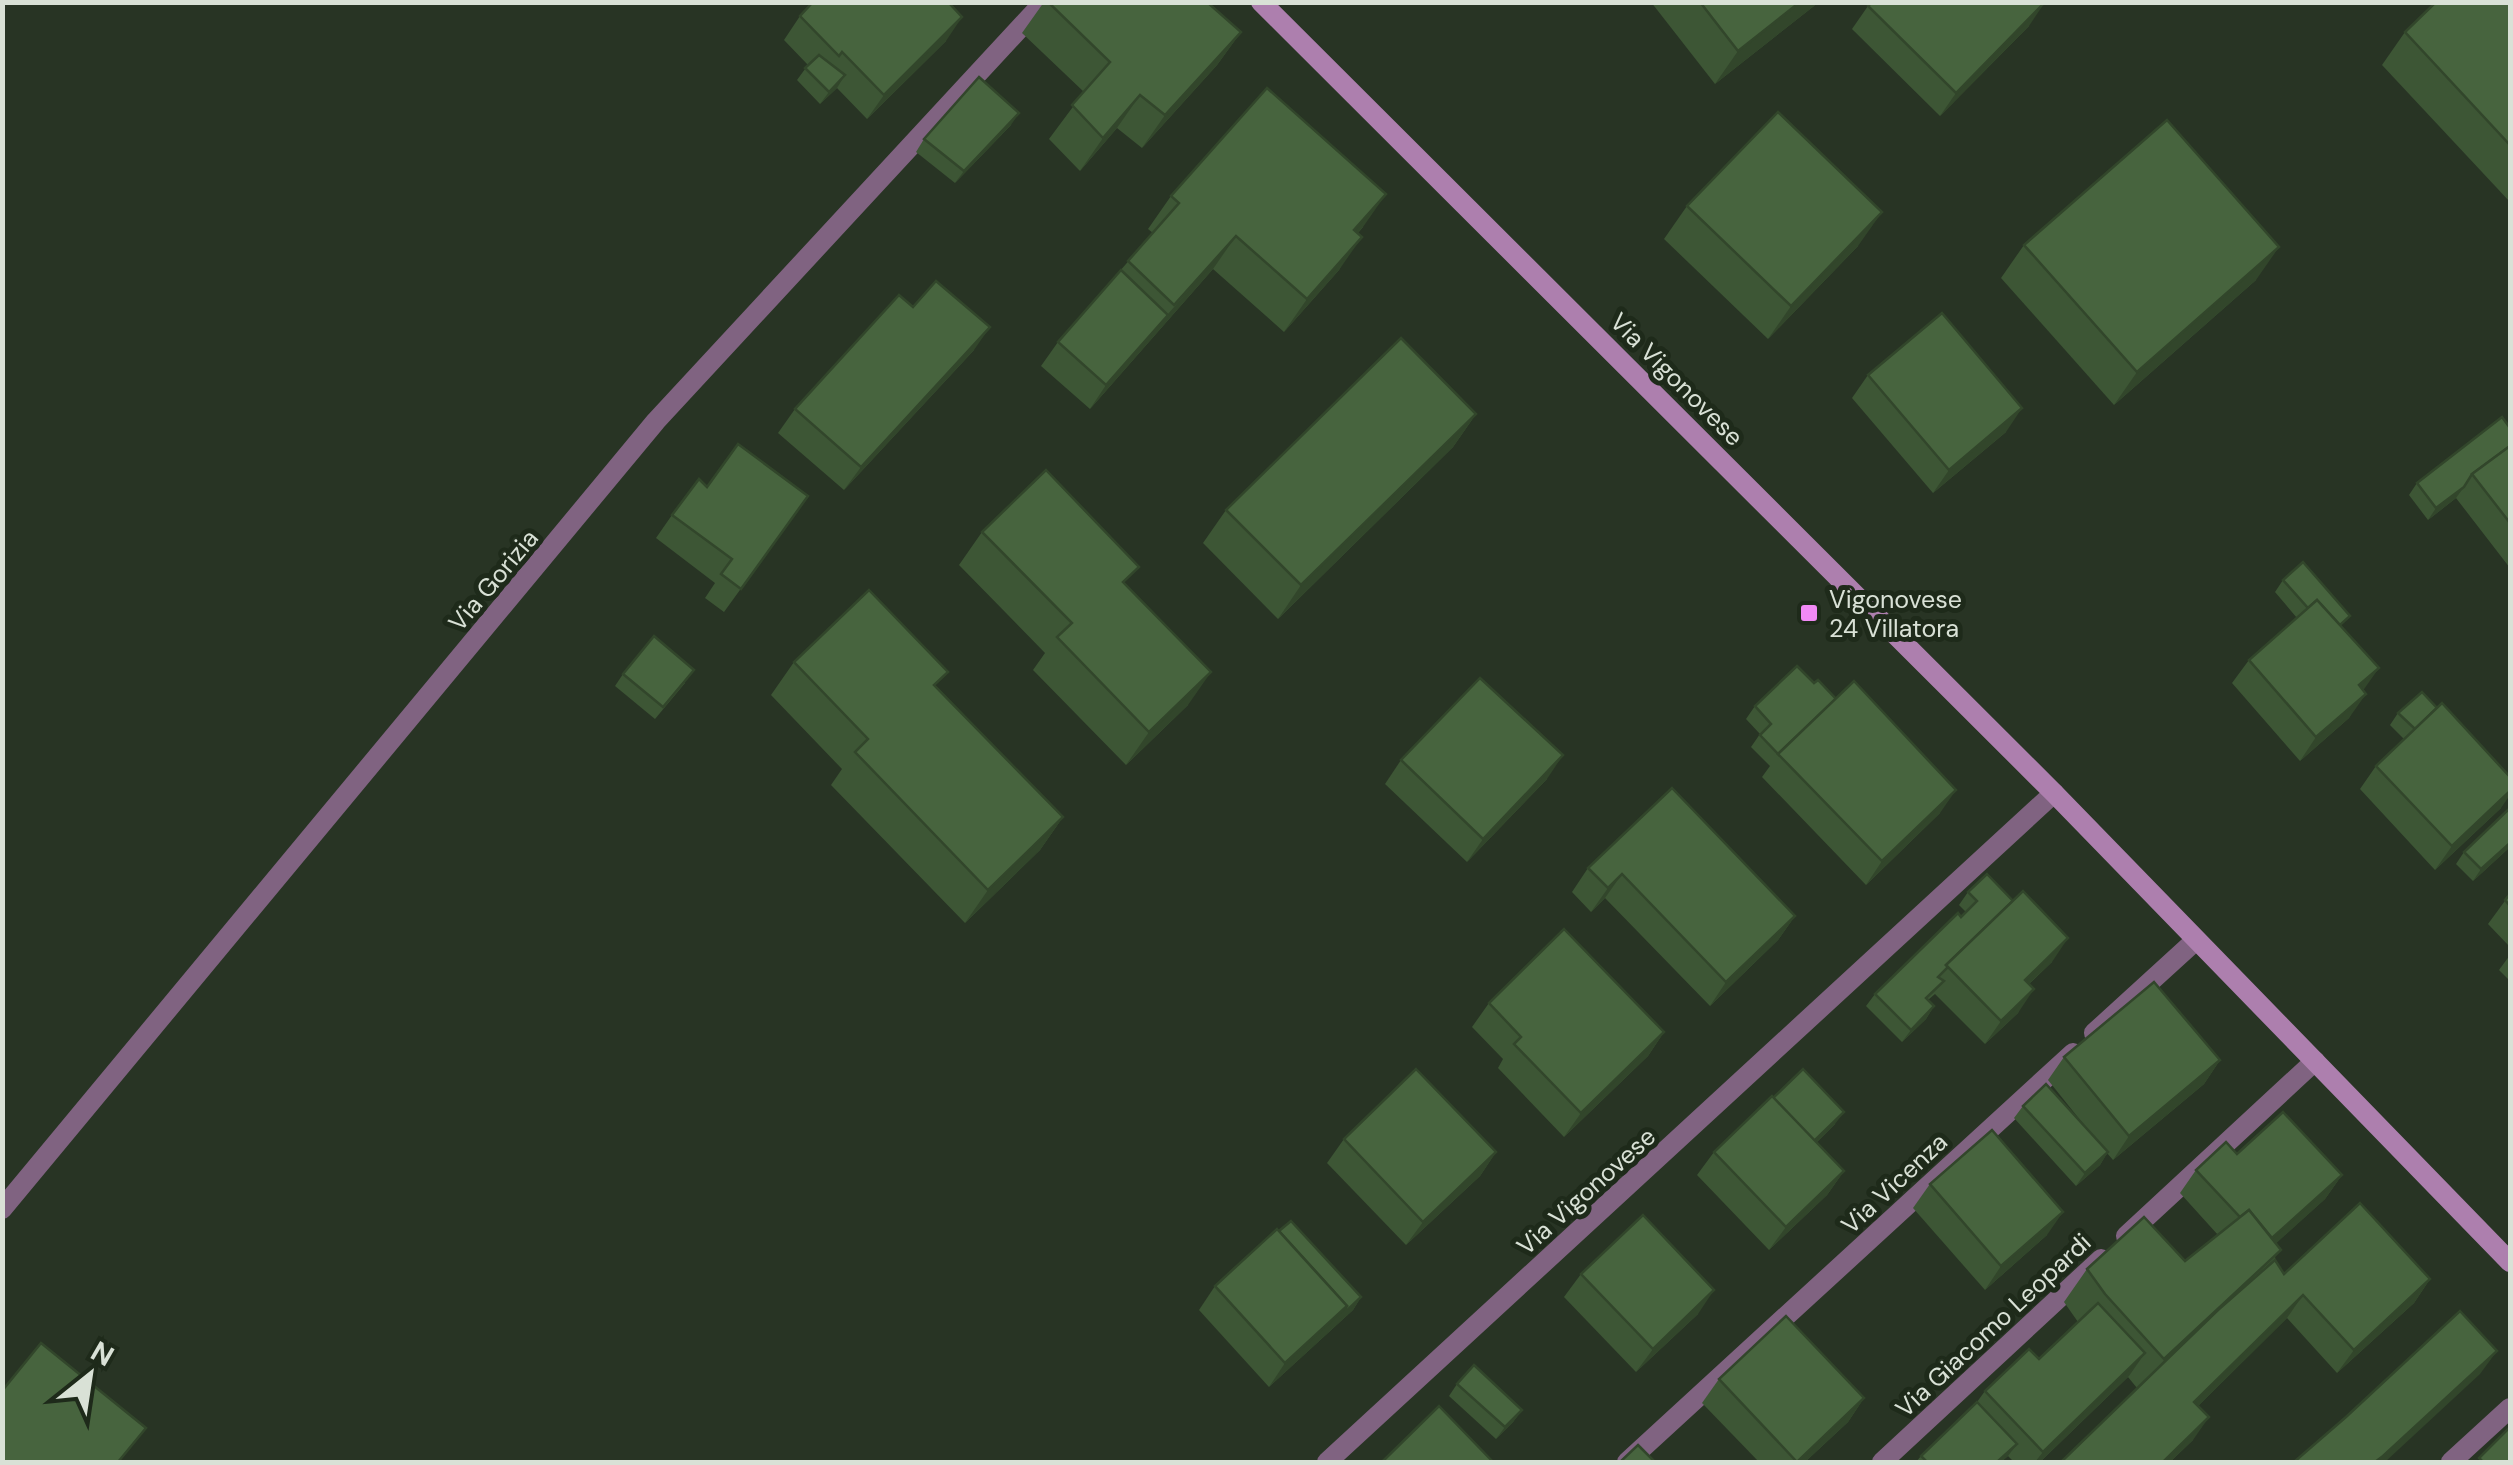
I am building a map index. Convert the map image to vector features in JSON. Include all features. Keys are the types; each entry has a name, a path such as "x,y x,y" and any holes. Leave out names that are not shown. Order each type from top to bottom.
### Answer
{"main road":[{"name":"Via Vigonovese","path":"1261,2 2054,793 2510,1262"}],"street":[{"name":"Via Gorizia","path":"2,1209 656,421 1044,2"},
{"name":"Via Vigonovese","path":"1326,1462 2054,793"},
{"name":"Via Vicenza","path":"1627,1462 2196,940"},
{"name":"Via Giacomo Leopardi","path":"1882,1462 2315,1061"},
{"path":"2450,1462 2510,1408"}],"building":[{"path":"813,2 948,2 962,17 884,95 800,16"},
{"path":"1048,2 1207,2 1241,32 1165,115 1140,95 1103,138 1072,105 1110,62"},
{"path":"1700,2 1800,2 1738,51"},
{"path":"1872,2 2045,2 1956,93 1868,6"},
{"path":"2436,2 2510,2 2510,145 2405,32"},
{"path":"819,55 845,75 829,92 805,68"},
{"path":"979,77 1019,113 964,171 924,139"},
{"path":"1267,88 1386,194 1354,230 1362,237 1307,299 1236,236 1174,305 1128,261 1179,203 1171,196"},
{"path":"1778,112 1882,212 1791,306 1687,206"},
{"path":"2167,120 2279,247 2137,372 2024,245"},
{"path":"1121,270 1168,315 1106,385 1058,342"},
{"path":"936,281 990,327 861,467 795,409 899,295 913,307"},
{"path":"1942,313 2022,408 1949,470 1868,375"},
{"path":"1401,338 1476,414 1301,585 1226,510"},
{"path":"2502,417 2510,428 2510,446 2436,508 2417,483"},
{"path":"738,444 808,496 741,589 721,574 732,559 672,515 699,479 707,487"},
{"path":"2510,446 2510,523 2472,474"},
{"path":"1046,470 1139,567 1123,582 1211,672 1149,732 1057,637 1072,623 982,532"},
{"path":"2303,562 2350,616 2340,625 2317,600 2308,608 2283,580"},
{"path":"869,590 948,672 934,685 1063,817 988,890 855,752 868,739 794,662"},
{"path":"2317,600 2379,668 2359,685 2366,694 2316,737 2249,660"},
{"path":"654,636 694,670 663,707 623,674"},
{"path":"1797,666 1836,699 1778,754 1760,735 1771,724 1755,706"},
{"path":"1480,678 1563,755 1483,839 1401,760"},
{"path":"1854,681 1956,790 1882,861 1778,754"},
{"path":"2422,692 2437,708 2415,729 2398,713"},
{"path":"2442,703 2510,777 2510,791 2452,846 2376,766"},
{"path":"1672,788 1795,916 1726,982 1622,874 1608,888 1588,868"},
{"path":"2510,808 2510,843 2481,869 2464,852"},
{"path":"1987,874 2013,901 1946,965 1938,977 1944,981 1926,998 1934,1006 1911,1030 1875,994 1958,913 1961,917 1977,901 1968,892"},
{"path":"2023,891 2068,938 2025,980 2034,989 2001,1021 1946,965"},
{"path":"1564,929 1664,1032 1581,1113 1514,1044 1521,1037 1489,1003"},
{"path":"2154,982 2220,1060 2129,1136 2064,1057"},
{"path":"1416,1069 1496,1152 1423,1222 1344,1139"},
{"path":"1803,1069 1844,1112 1814,1141 1773,1098"},
{"path":"2046,1084 2108,1152 2085,1173 2023,1106"},
{"path":"1772,1096 1844,1171 1786,1227 1714,1152"},
{"path":"2283,1112 2342,1175 2272,1238 2249,1210 2240,1217 2196,1170 2226,1142 2237,1154"},
{"path":"1992,1130 2063,1212 2001,1266 1930,1184"},
{"path":"2360,1203 2430,1279 2354,1350 2303,1295 2194,1402 2209,1417 2163,1462 2061,1462 2275,1260 2284,1274"},
{"path":"2249,1210 2281,1250 2164,1359 2087,1269 2144,1217 2185,1261"},
{"path":"1643,1215 1714,1290 1653,1349 1581,1274"},
{"path":"1291,1221 1361,1297 1339,1318 1347,1306 1279,1231"},
{"path":"1277,1229 1347,1306 1285,1363 1215,1286"},
{"path":"2098,1303 2145,1353 2043,1452 1985,1391 2029,1349 2039,1359"},
{"path":"2460,1311 2497,1351 2383,1456 2375,1462 2294,1462 2346,1417"},
{"path":"1786,1316 1864,1398 1797,1462 1719,1379"},
{"path":"41,1343 146,1428 118,1462 2,1462 2,1391"},
{"path":"1474,1365 1522,1410 1505,1427 1457,1384"},
{"path":"1977,1402 2017,1444 1997,1462 1927,1462 1921,1456"},
{"path":"1439,1406 1493,1462 1383,1461"},
{"path":"2510,1427 2510,1462 2483,1462 2479,1458"},
{"path":"1638,1445 1655,1462 1620,1462"}],"place":[{"name":"Vigonovese 24 Villatora","path":"1809,613"}]}
